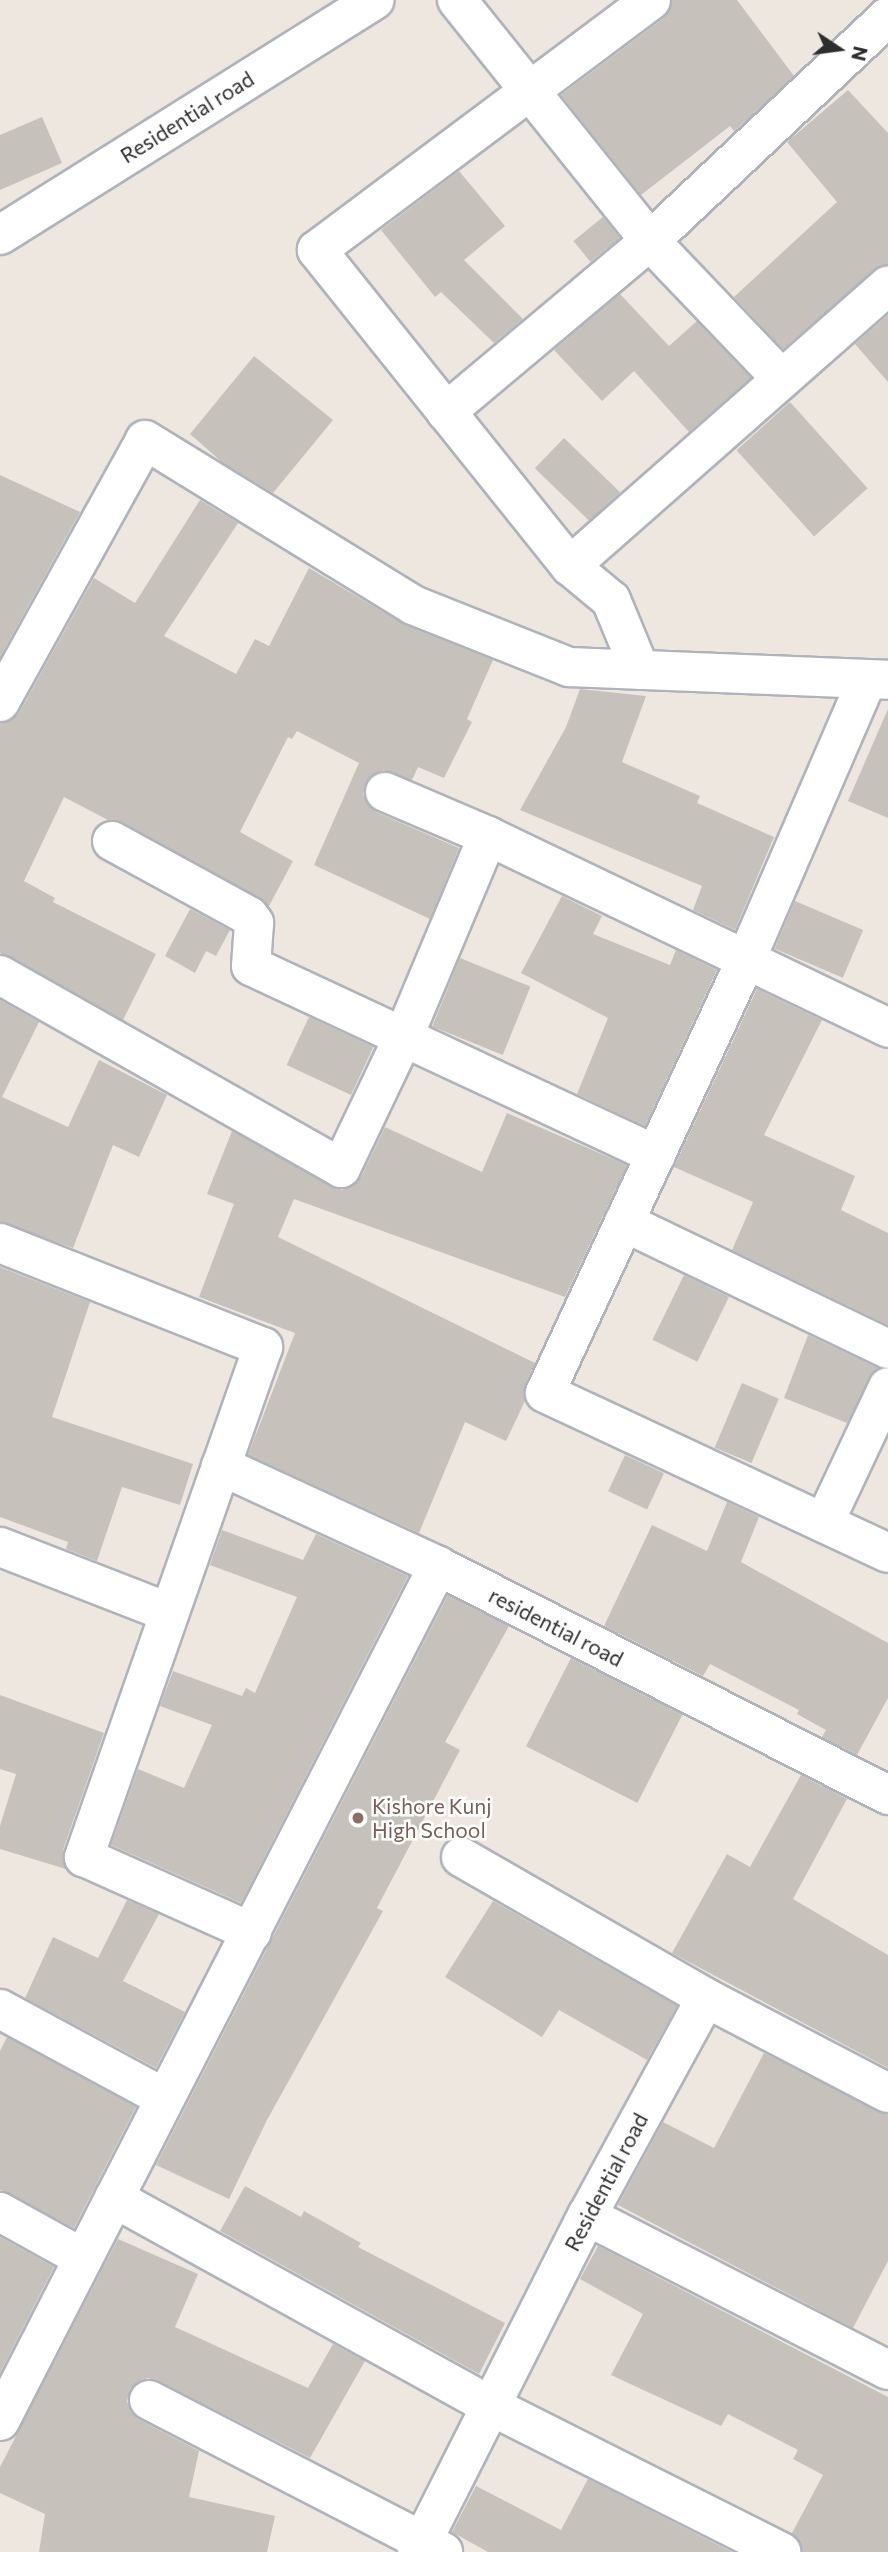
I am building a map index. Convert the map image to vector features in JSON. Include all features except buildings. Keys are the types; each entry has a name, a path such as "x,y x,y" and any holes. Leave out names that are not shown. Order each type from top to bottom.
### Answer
{"street":[{"name":"Residential road","path":"0,235 374,0"},
{"path":"457,0 650,240 781,378"},
{"path":"639,670 611,600 570,566 317,250 530,94 651,0"},
{"path":"446,412 650,240 888,17"},
{"path":"570,566 888,286"},
{"path":"0,702 145,440 413,605 569,667 877,680 545,1393 888,1553"},
{"path":"386,792 488,836 745,962 888,1028"},
{"path":"0,975 341,1168 403,1038 488,836"},
{"path":"112,841 249,916 254,923 251,966 656,1156"},
{"path":"624,1222 888,1349"},
{"path":"0,1244 263,1347 84,1857 252,1932"},
{"path":"824,1523 888,1387"},
{"name":"residential road","path":"221,1466 438,1566 888,1795"},
{"path":"0,1547 168,1612"},
{"path":"0,2421 163,2097 252,1932 438,1566"},
{"path":"461,1857 706,1998 888,2093"},
{"name":"Residential road","path":"428,2548 491,2406 587,2216 706,1998"},
{"path":"0,2009 163,2097"},
{"path":"114,2199 491,2406 782,2552"},
{"path":"0,2212 83,2258"},
{"path":"587,2216 888,2370"},
{"path":"149,2400 428,2548"}],"place":[{"name":"Kishore Kunj High School","path":"358,1818"}]}
